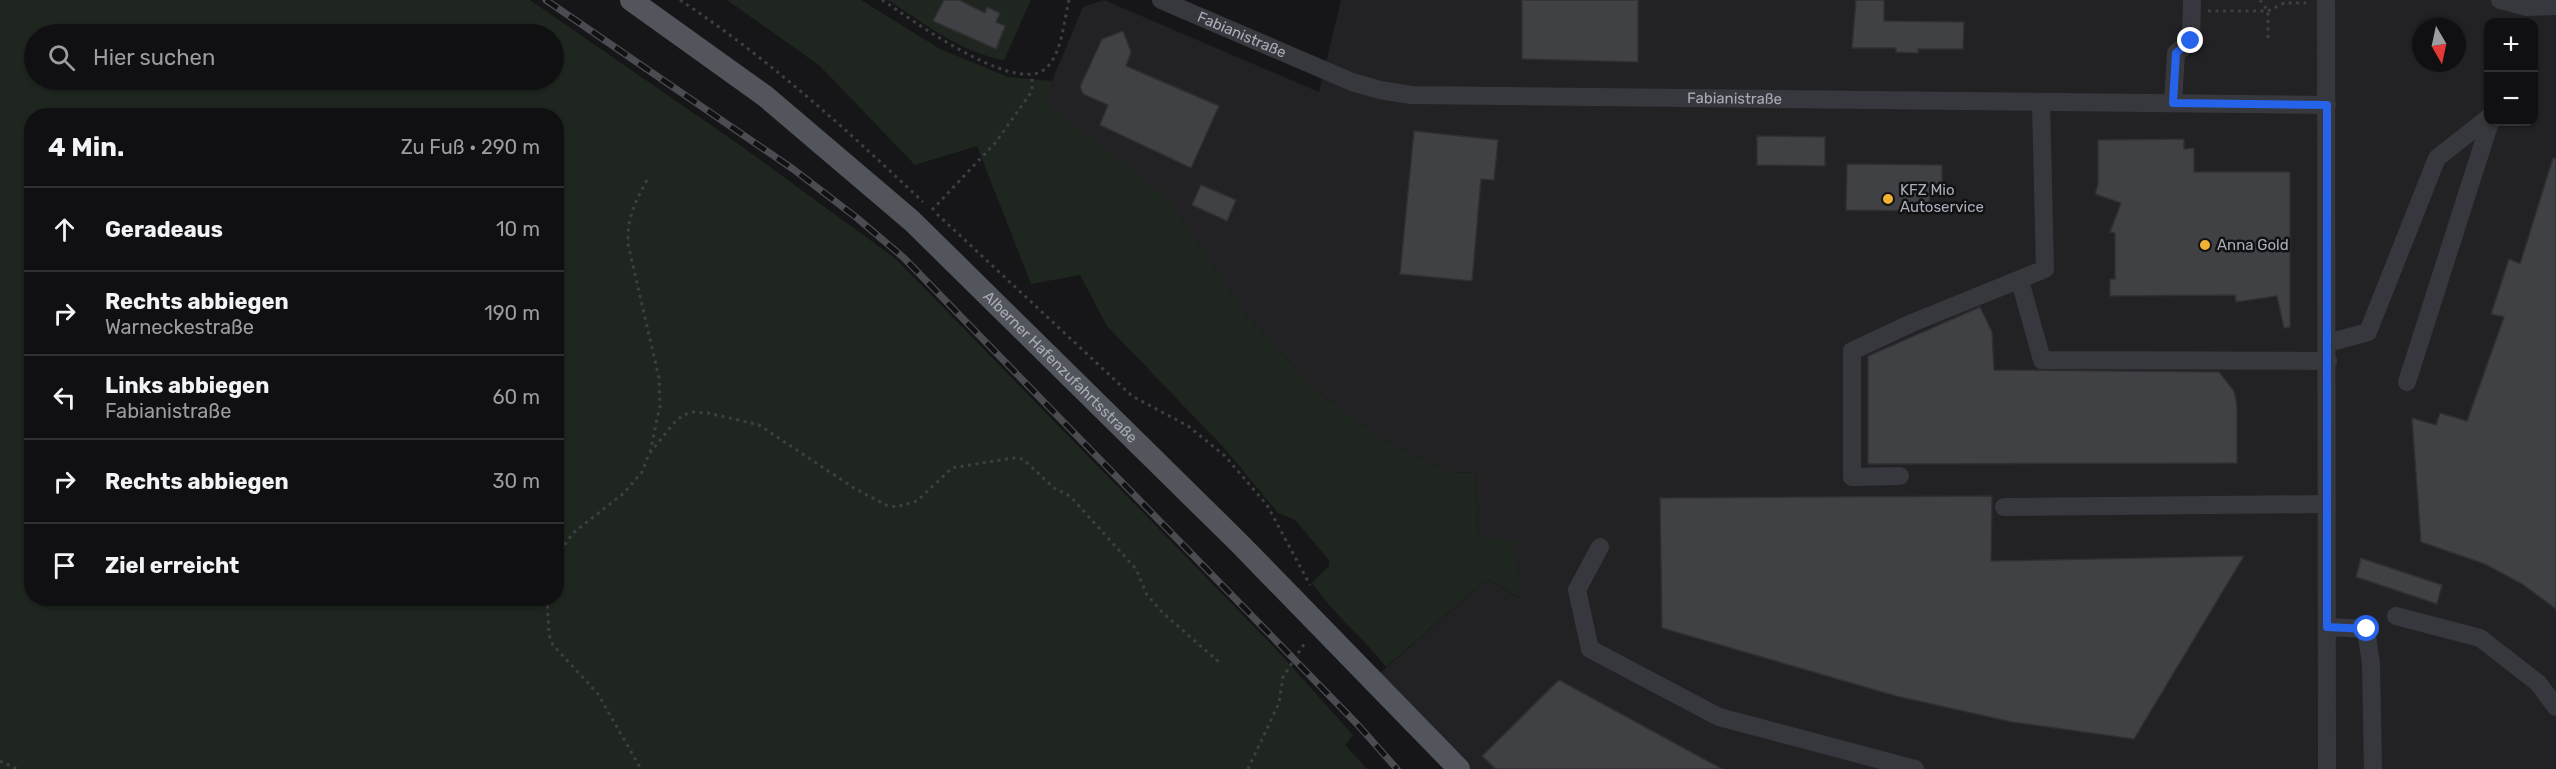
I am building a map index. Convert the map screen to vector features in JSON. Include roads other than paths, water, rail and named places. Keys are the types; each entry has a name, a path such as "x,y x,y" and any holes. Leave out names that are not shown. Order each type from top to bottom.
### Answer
{"main road":[{"name":"Alberner Hafenzufahrtsstraße","path":"631,0 765,96 912,221 1312,618 1459,769"}],"street":[{"name":"Fabianistraße","path":"1161,0 1352,82 1411,95 2327,105"},
{"path":"2326,0 2327,769"},
{"path":"2500,0 2524,15 2556,6"},
{"path":"2173,103 2176,53 2191,41 2192,6"},
{"path":"1900,476 1852,477 1852,351 1912,323 2045,269 2041,102"},
{"path":"2020,281 2042,360 2328,352 2368,332 2437,158 2484,124"},
{"path":"2407,382 2487,126"},
{"path":"2004,507 2327,504"},
{"path":"1600,547 1578,590 1590,649 1719,717 1915,769"},
{"path":"2396,616 2480,638 2538,683 2556,707"},
{"path":"2327,627 2367,629 2371,664 2373,769"}],"railway":[{"path":"546,0 793,169 857,218 904,258 1357,724 1397,769"}],"place":[{"name":"KFZ Mio Autoservice","path":"1888,199"},
{"name":"Anna Gold","path":"2205,245"}]}
